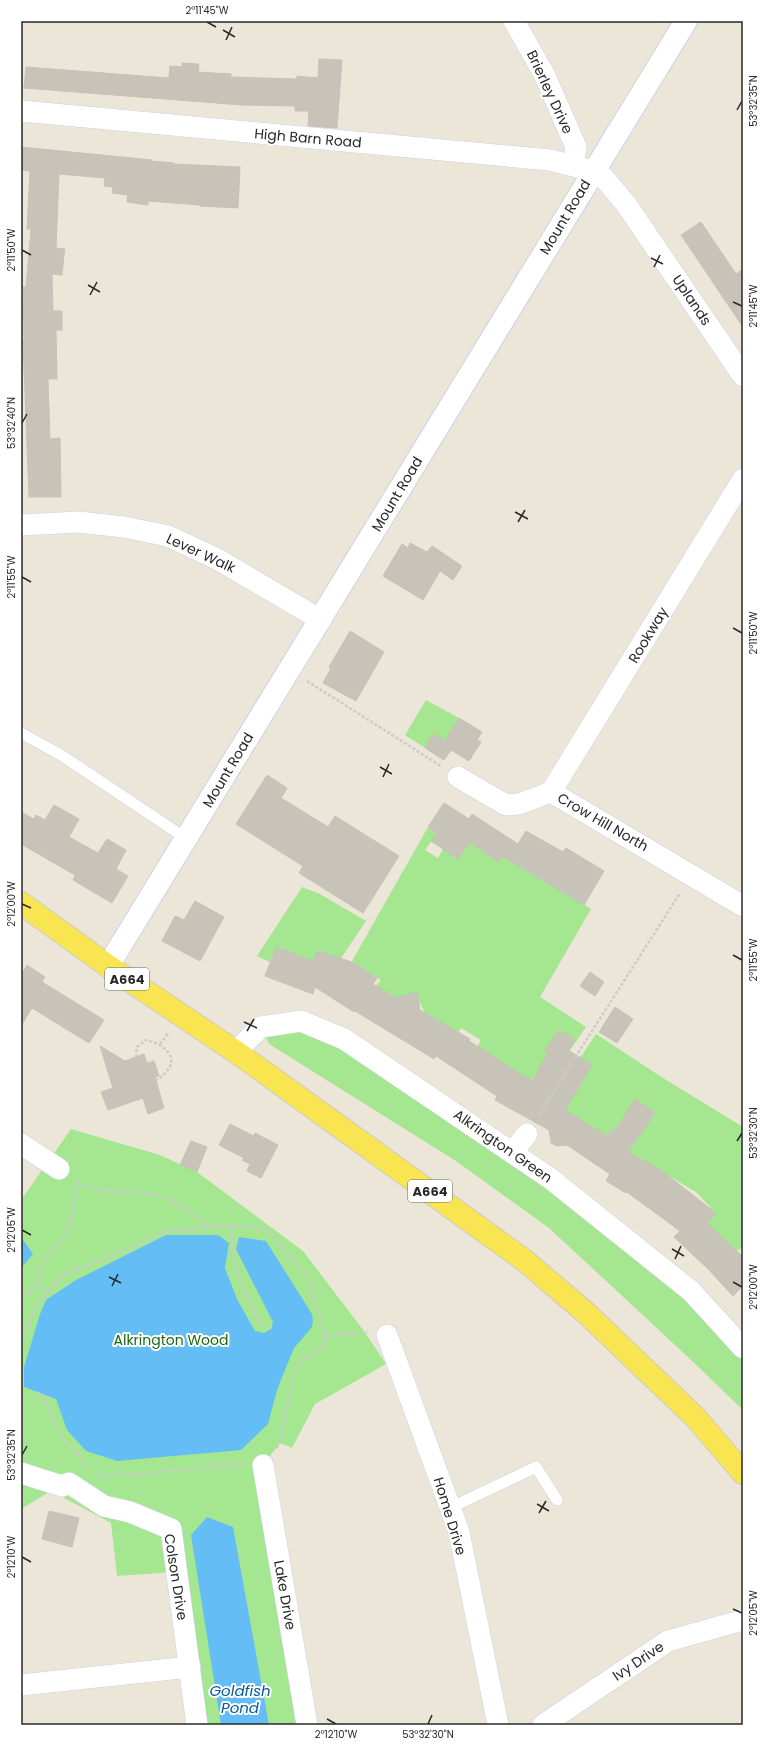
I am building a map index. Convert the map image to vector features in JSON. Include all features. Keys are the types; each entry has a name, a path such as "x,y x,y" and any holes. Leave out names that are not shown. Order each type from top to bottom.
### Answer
{"main road":[{"name":"A664","path":"21,903 108,966 235,1052 524,1260 585,1312 696,1418 743,1473"}],"street":[{"name":"Brierley Drive","path":"514,21 544,74 576,147 583,168"},
{"name":"Mount Road","path":"108,966 321,620 583,168 686,21"},
{"name":"High Barn Road","path":"21,111 550,160 583,168"},
{"name":"Uplands","path":"583,168 604,178 626,204 743,376"},
{"name":"Rookway","path":"552,792 743,478"},
{"name":"Lever Walk","path":"21,525 79,522 124,527 168,536 219,560 321,620"},
{"name":"Crow Hill North","path":"458,777 506,806 519,804 552,792 692,874 743,906"},
{"name":"Alkrington Green","path":"235,1052 261,1027 301,1021 344,1039 552,1179 691,1291 743,1348"},
{"path":"513,1152 527,1134"},
{"path":"21,1144 60,1170"},
{"name":"Home Drive","path":"387,1336 459,1532 498,1725"},
{"name":"Lake Drive","path":"263,1465 307,1725"},
{"path":"21,1473 62,1486 69,1483"},
{"name":"Colson Drive","path":"69,1483 104,1506 130,1512 171,1528 197,1725"},
{"name":"Ivy Drive","path":"543,1725 668,1642 743,1620"},
{"path":"21,1685 190,1667"}],"lane":[{"path":"21,733 61,755 187,839"},
{"path":"450,1508 536,1467 557,1500"}],"path":[{"path":"290,670 458,777"},
{"path":"527,1134 692,874"},
{"path":"160,1044 168,1033"},
{"path":"136,1057 137,1047 146,1040 160,1044 169,1052 172,1058 168,1070 160,1079 156,1080"},
{"path":"47,1293 38,1284 37,1274 40,1264 62,1240 74,1210 78,1182 106,1191 155,1194 175,1201 193,1212 207,1227"},
{"path":"230,1225 234,1262 240,1283 262,1325"},
{"path":"21,1342 35,1308 65,1273 110,1257 165,1231 230,1225 266,1229 306,1275 326,1336 318,1352 301,1359 294,1375 280,1443 263,1465 211,1466 184,1470 93,1476 69,1483"},
{"path":"21,1298 38,1284"},
{"path":"326,1336 364,1331"},
{"path":"37,1392 44,1398 62,1440 75,1450 93,1476"}],"green space":[{"path":"426,700 459,718 445,741 433,734 425,748 405,735"},
{"path":"428,827 437,833 425,850 438,858 443,849 458,859 469,842 499,862 502,856 591,909 540,997 586,1027 548,1082 535,1074 530,1084 508,1069 510,1066 469,1061 481,1040 461,1028 455,1038 439,1021 425,1013 417,997 404,1002 376,986 381,980 352,961"},
{"path":"302,887 320,894 366,921 335,967 324,963 327,954 319,951 313,961 276,947 270,962 257,956"},
{"path":"301,1021 513,1152 709,1312 743,1354 743,1410 549,1228 456,1161 269,1044 261,1027"},
{"path":"596,1034 663,1078 743,1127 743,1250 741,1248 736,1252 707,1223 716,1213 696,1192 620,1147 619,1134 612,1129 605,1138 565,1110 573,1096 560,1088"},
{"name":"Alkrington Wood","path":"71,1129 160,1155 197,1172 303,1251 364,1331 386,1364 315,1404 292,1448 280,1443 263,1465 307,1725 199,1725 173,1572 117,1576 111,1523 51,1491 21,1509 21,1200"}],"water":[{"path":"166,1235 218,1235 229,1243 225,1268 237,1299 255,1331 264,1333 271,1329 273,1322 236,1249 239,1237 266,1241 312,1314 312,1327 294,1348 277,1390 268,1424 241,1450 117,1461 86,1451 67,1430 56,1399 24,1387 24,1367 40,1314 46,1300 76,1280"},
{"path":"21,1237 33,1254 21,1268"},
{"name":"Goldfish Pond","path":"207,1517 233,1527 269,1725 221,1725 191,1535"}],"building":[{"path":"319,59 342,60 337,128 308,126 309,111 295,111 295,106 242,105 24,88 26,67 169,78 170,66 182,67 182,63 199,64 198,72 231,74 231,77 297,79 297,76 318,78"},
{"path":"21,147 152,160 151,161 174,164 240,167 238,208 148,201 148,205 127,202 128,195 112,193 113,187 104,186 105,178 59,174 56,248 65,249 62,275 52,274 53,311 62,311 62,330 56,330 57,379 48,379 50,439 60,438 61,497 29,497 23,341 23,287 26,287 31,229 27,229 30,171 21,170"},
{"path":"701,222 736,274 743,269 743,327 681,235"},
{"path":"410,543 427,552 432,546 462,566 453,580 440,571 423,600 383,576 402,544 408,548"},
{"path":"350,631 384,652 356,701 323,683 331,668 329,667"},
{"path":"459,718 482,732 477,740 481,742 469,761 451,750 444,760 425,748 433,734 445,741"},
{"path":"267,775 287,788 281,798 328,827 335,816 399,856 363,913 299,873 303,866 236,824"},
{"path":"444,803 469,819 472,814 518,844 526,831 563,852 566,848 604,871 584,905 502,856 499,862 469,842 458,859 431,841 437,833 428,827"},
{"path":"54,805 79,819 69,837 98,853 107,839 126,850 116,869 128,876 112,903 73,880 75,875 21,844 21,812 34,819 36,815 45,820"},
{"path":"195,901 224,917 200,961 162,941 175,916 184,920"},
{"path":"276,947 313,961 318,951 355,963 377,978 373,984 396,998 417,992 420,1010 470,1039 469,1041 532,1081 548,1053 545,1051 559,1030 575,1040 568,1050 592,1065 565,1110 607,1136 612,1129 615,1131 635,1099 655,1113 628,1152 662,1171 716,1213 707,1223 743,1257 743,1286 733,1296 708,1269 674,1237 680,1231 627,1192 626,1193 606,1181 610,1174 567,1145 557,1146 551,1143 549,1130 495,1100 497,1096 436,1056 434,1059 355,1011 354,1012 315,987 313,994 265,976"},
{"path":"27,965 45,977 42,982 104,1020 89,1043 32,1008 21,1026 21,975"},
{"path":"590,972 604,982 595,996 580,986"},
{"path":"615,1007 633,1019 617,1043 599,1032"},
{"path":"100,1046 125,1061 144,1054 147,1063 154,1061 159,1076 155,1077 164,1108 148,1114 143,1098 108,1110 101,1092 113,1088"},
{"path":"230,1124 254,1136 255,1133 278,1145 261,1178 247,1171 250,1164 242,1160 244,1158 219,1145"},
{"path":"191,1141 207,1147 197,1172 180,1165"},
{"path":"49,1511 79,1518 72,1547 42,1539"}]}
